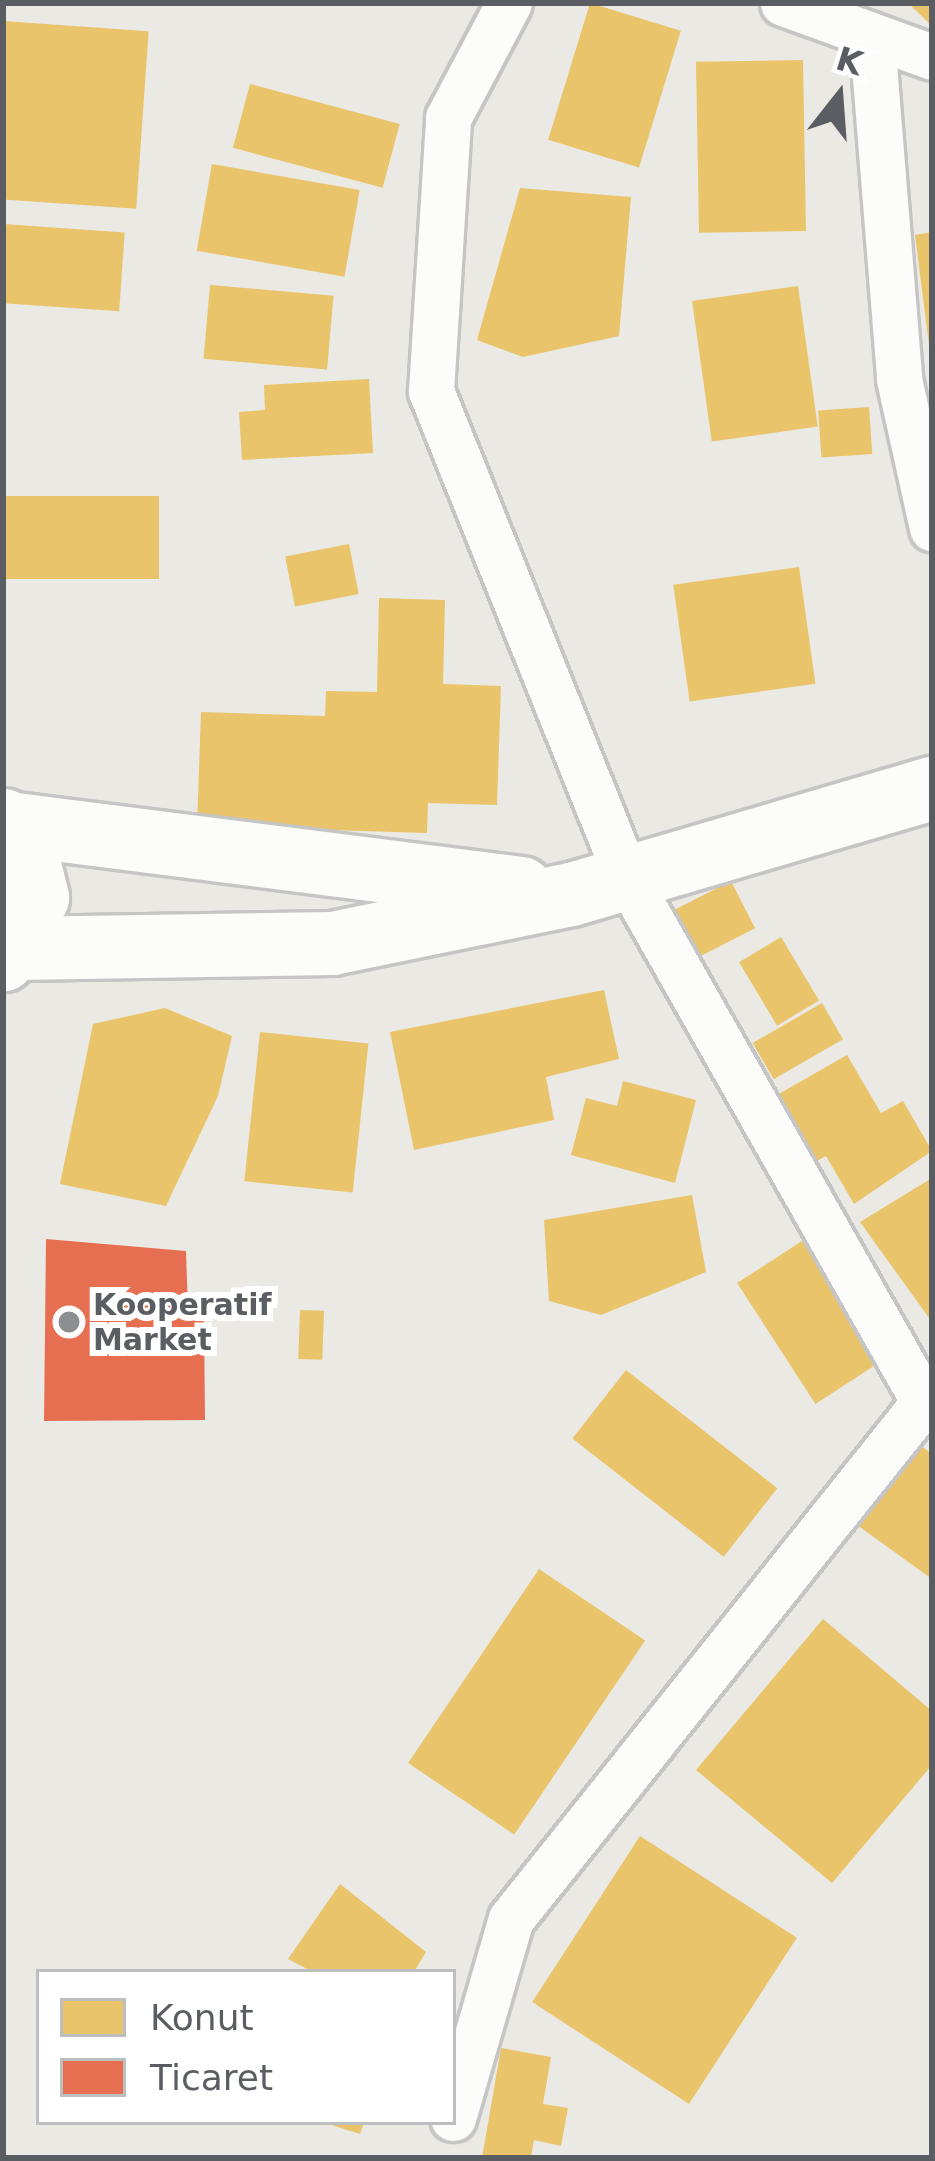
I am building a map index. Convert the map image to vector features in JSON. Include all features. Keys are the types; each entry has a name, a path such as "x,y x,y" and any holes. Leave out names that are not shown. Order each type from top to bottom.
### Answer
{"street":[{"path":"456,2106 511,1919 928,1405 599,886 431,391 448,118 509,3"},
{"path":"783,3 872,40 932,57"},
{"path":"872,40 899,379 932,528"},
{"path":"10,953 332,943 599,886 932,788"},
{"path":"5,821 599,886"},
{"path":"5,821 35,869 34,910 10,953"},
{"path":"441,2158 451,2125"}],"building: Konut":[{"path":"590,3 681,31 639,168 548,140"},
{"path":"908,3 932,3 932,26"},
{"path":"3,21 149,31 136,209 3,199"},
{"path":"803,60 806,231 699,233 696,62"},
{"path":"250,84 400,124 383,188 233,148"},
{"path":"212,164 360,190 344,277 197,251"},
{"path":"520,188 631,197 619,336 523,357 477,340"},
{"path":"3,224 125,233 119,311 3,303"},
{"path":"932,232 932,344 929,345 915,235"},
{"path":"210,285 334,296 327,370 204,359"},
{"path":"798,286 818,427 712,442 692,301"},
{"path":"369,379 373,453 242,460 239,412 265,410 264,385"},
{"path":"869,407 872,454 821,457 818,411"},
{"path":"3,496 159,496 159,579 3,579"},
{"path":"349,544 359,594 295,606 285,556"},
{"path":"799,567 815,684 690,702 673,585"},
{"path":"379,598 445,600 443,684 501,686 497,805 428,803 427,833 197,826 201,712 325,716 326,691 377,692"},
{"path":"731,881 755,928 692,960 668,913"},
{"path":"781,937 819,1000 777,1026 739,962"},
{"path":"604,990 619,1059 546,1077 554,1120 414,1150 390,1032"},
{"path":"822,1003 843,1039 774,1079 753,1043"},
{"path":"165,1008 232,1036 218,1096 166,1206 60,1184 93,1024"},
{"path":"260,1032 368,1043 353,1193 244,1181"},
{"path":"847,1055 881,1113 903,1101 932,1151 854,1204 826,1156 807,1166 770,1099"},
{"path":"623,1081 696,1100 675,1183 571,1155 586,1098 617,1106"},
{"path":"932,1178 932,1322 860,1222"},
{"path":"692,1195 706,1272 601,1315 549,1301 544,1220"},
{"path":"805,1239 883,1360 815,1404 737,1283"},
{"path":"300,1310 324,1311 322,1360 298,1359"},
{"path":"626,1370 777,1488 724,1557 572,1439"},
{"path":"910,1438 932,1454 932,1579 850,1520"},
{"path":"539,1569 645,1641 514,1835 408,1763"},
{"path":"823,1619 932,1711 932,1765 832,1883 696,1770"},
{"path":"640,1836 797,1938 689,2104 532,2002"},
{"path":"340,1884 426,1952 416,1969 307,1969 288,1959"},
{"path":"501,2048 551,2057 543,2104 568,2108 561,2146 534,2140 531,2158 482,2158"},
{"path":"332,2125 363,2125 360,2134"}],"building: Ticaret":[{"path":"46,1239 186,1251 188,1309 204,1314 205,1420 44,1421"}],"place":[{"name":"Kooperatif Market","path":"69,1322"}]}
